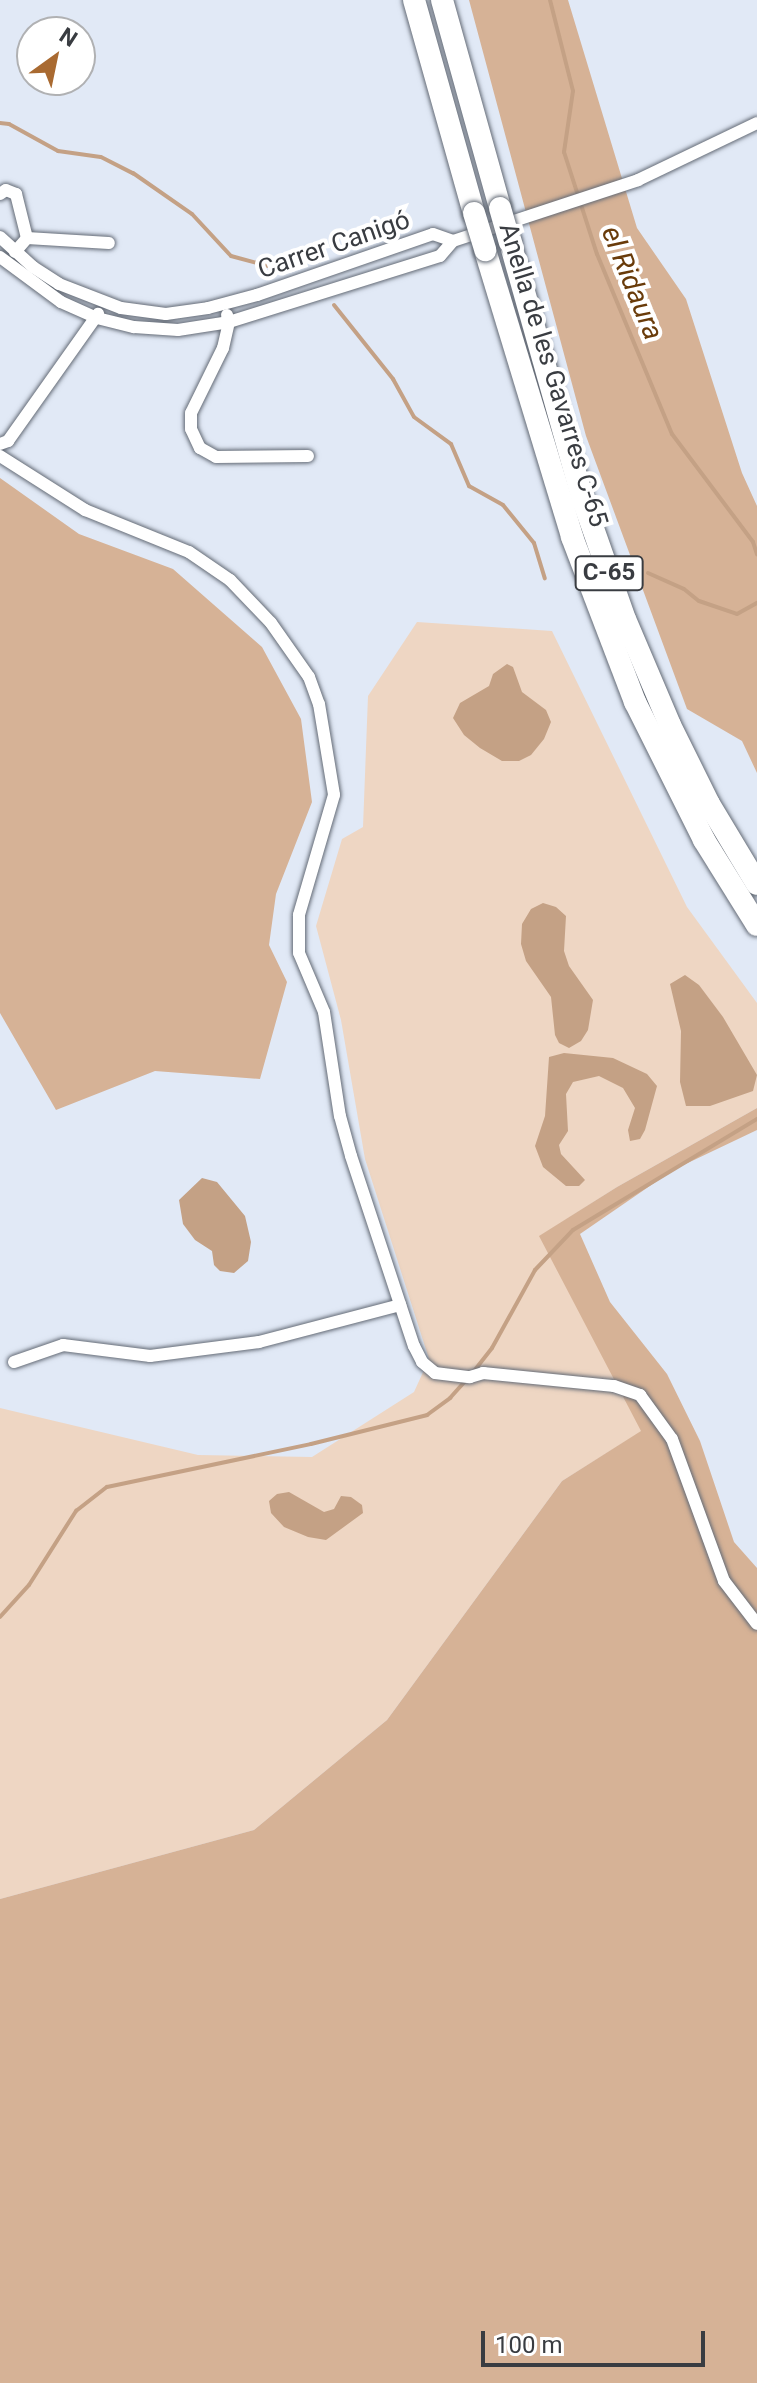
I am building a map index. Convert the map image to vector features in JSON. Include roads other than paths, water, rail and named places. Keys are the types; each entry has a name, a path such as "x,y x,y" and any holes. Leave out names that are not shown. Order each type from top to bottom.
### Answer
{"highway":[{"name":"Anella de les Gavarres C-65","path":"414,0 567,523 635,702 704,840 757,925"},
{"name":"Anella de les Gavarres C-65","path":"442,0 583,500 625,619 670,725 709,804 757,884"}],"street":[{"path":"453,241 638,180 757,123"},
{"path":"0,194 6,190 16,194 27,238"},
{"name":"Carrer Canigó","path":"0,237 59,284 121,308 166,314 224,304 433,234 453,241 440,256 229,322 178,330 134,327 97,318 61,302 0,257"},
{"path":"27,238 109,243"},
{"path":"15,252 27,238"},
{"path":"0,444 8,441 97,318 102,302"},
{"path":"224,304 229,322 223,348 191,413 191,429 200,448 216,457 308,456"},
{"path":"0,456 85,510 189,552 230,580 271,623 309,677 319,704 334,795 299,915 299,953 324,1012 340,1116 400,1305 422,1362 435,1373 470,1377 483,1373 614,1386 640,1395 672,1439 724,1581 757,1624"},
{"path":"14,1362 63,1345 150,1356 259,1342 400,1305"}],"waterway":[{"name":"el Ridaura","path":"550,0 573,91 564,152 597,254 672,434 753,542 757,554"},
{"path":"0,123 9,124 58,151 101,157 133,173 192,214 231,256 287,271"},
{"path":"334,305 393,379 414,417 451,444 469,486 503,505 534,543 545,578"},
{"path":"648,573 684,589 699,601 737,614 757,603"},
{"path":"474,1371 492,1348 535,1270 573,1230 757,1119"},
{"path":"0,1617 29,1585 76,1511 107,1487 311,1444 427,1415 450,1398 468,1378"}]}
